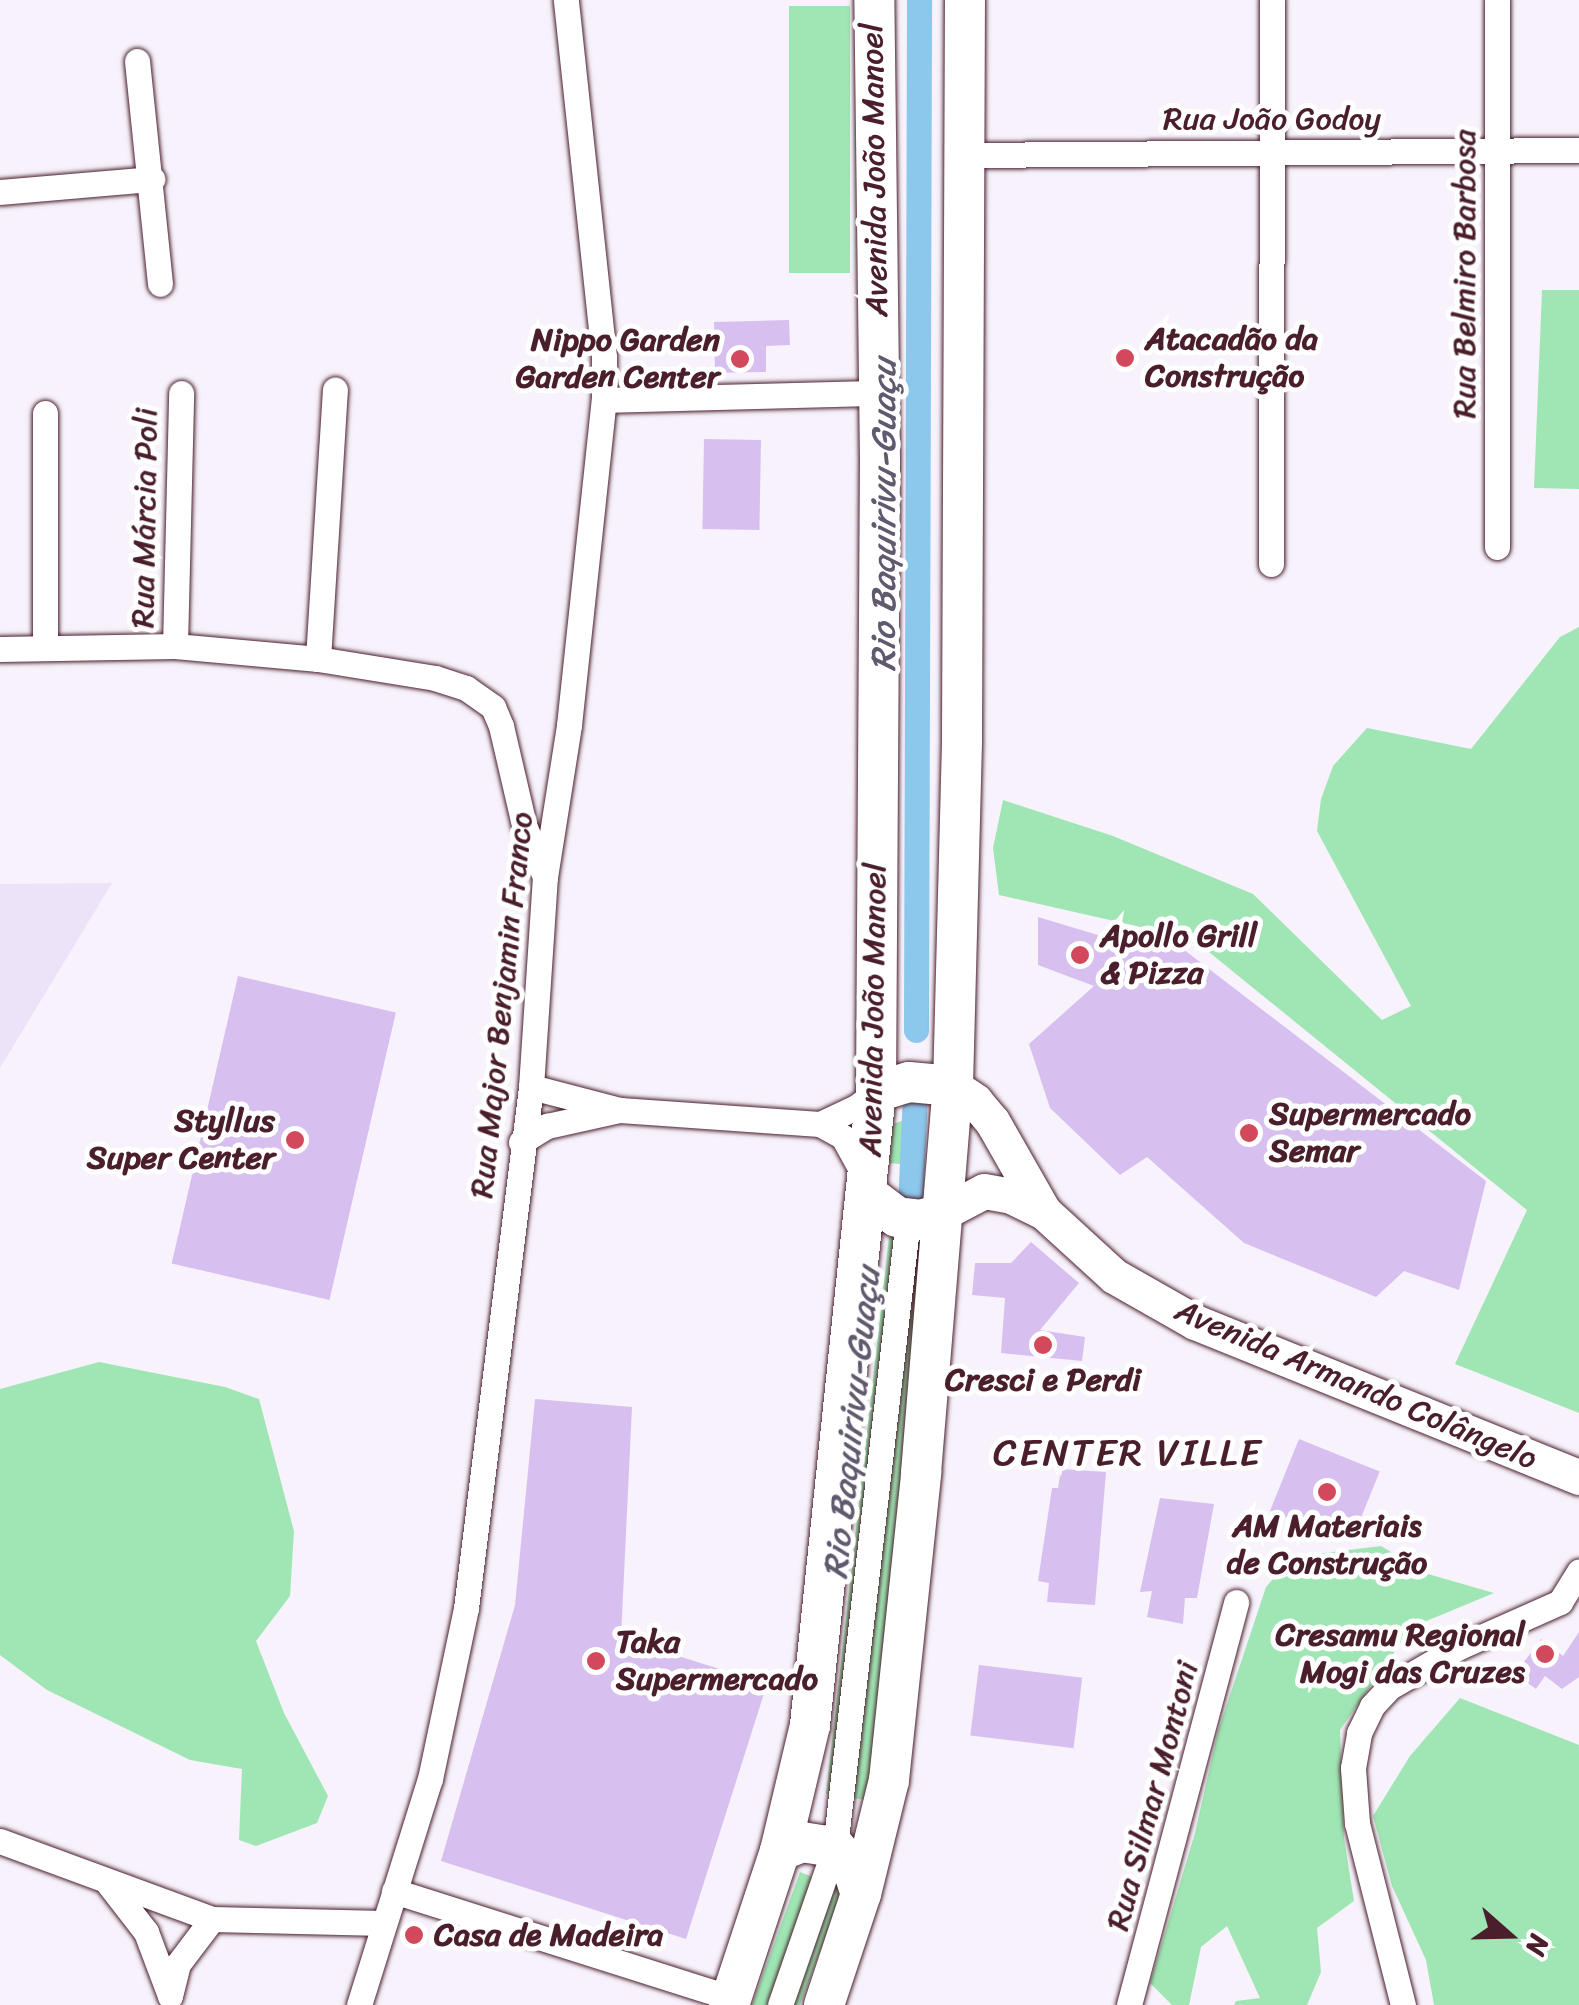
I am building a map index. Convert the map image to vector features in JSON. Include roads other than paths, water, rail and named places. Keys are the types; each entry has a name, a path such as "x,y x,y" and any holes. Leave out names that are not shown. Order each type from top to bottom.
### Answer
{"main road":[{"name":"Avenida João Manoel","path":"730,2002 802,1771 813,1701 876,1092 879,393 874,0"},
{"path":"824,2005 861,1894 889,1780 896,1728 925,1216 953,1086 961,779 965,0"},
{"path":"876,1092 922,1080 953,1086"},
{"path":"868,1195 887,1213 925,1216"},
{"path":"780,1851 802,1842 835,1847 852,1867 861,1894"}],"street":[{"name":"Rua Major Benjamin Franco","path":"359,2005 430,1779 455,1672 531,1088 545,877 568,724 604,400 604,357 566,0"},
{"path":"1271,564 1272,0"},
{"name":"Rua Belmiro Barbosa","path":"1496,0 1497,547"},
{"path":"137,60 160,284"},
{"name":"Rua João Godoy","path":"966,155 1579,150"},
{"path":"0,192 152,179"},
{"path":"318,658 335,390"},
{"name":"Rua Márcia Poli","path":"175,646 181,393"},
{"path":"604,400 879,393"},
{"path":"45,413 46,648"},
{"path":"0,649 175,646 318,658 435,678 482,696 501,726 524,825 545,877"},
{"path":"953,1086 975,1101 992,1121 1044,1212"},
{"path":"531,1088 620,1110 820,1124 844,1137 864,1176 868,1195"},
{"path":"820,1124 856,1108 876,1092"},
{"path":"521,1142 547,1126 620,1110"},
{"path":"780,2005 835,1847 925,1216 984,1191 1012,1196 1044,1212"},
{"name":"Avenida Armando Colângelo","path":"1044,1212 1114,1276 1195,1322 1579,1477"},
{"path":"1404,2005 1357,1822 1352,1768 1358,1733 1390,1687 1459,1647 1560,1602 1579,1572"},
{"name":"Rua Silmar Montoni","path":"1129,2005 1236,1602"},
{"path":"0,1841 212,1919 384,1923"},
{"path":"101,1876 146,1932 169,2000"},
{"path":"394,1891 730,2002"},
{"path":"169,2000 178,1964 212,1919"}],"waterway":[{"name":"Rio Baquirivu-Guaçu","path":"916,1030 919,0"},
{"name":"Rio Baquirivu-Guaçu","path":"910,1207 915,1094"}],"place":[{"name":"Atacadão da Construção","path":"1125,358"},
{"name":"Nippo Garden Garden Center","path":"740,359"},
{"name":"Apollo Grill & Pizza","path":"1080,955"},
{"name":"Supermercado Semar","path":"1249,1133"},
{"name":"Styllus Super Center","path":"295,1140"},
{"name":"Cresci e Perdi","path":"1043,1345"},
{"name":"AM Materiais de Construção","path":"1327,1492"},
{"name":"Cresamu Regional Mogi das Cruzes","path":"1545,1654"},
{"name":"Taka Supermercado","path":"596,1661"},
{"name":"Casa de Madeira","path":"414,1935"}],"district":[{"name":"CENTER VILLE","path":"1128,1453"}]}
